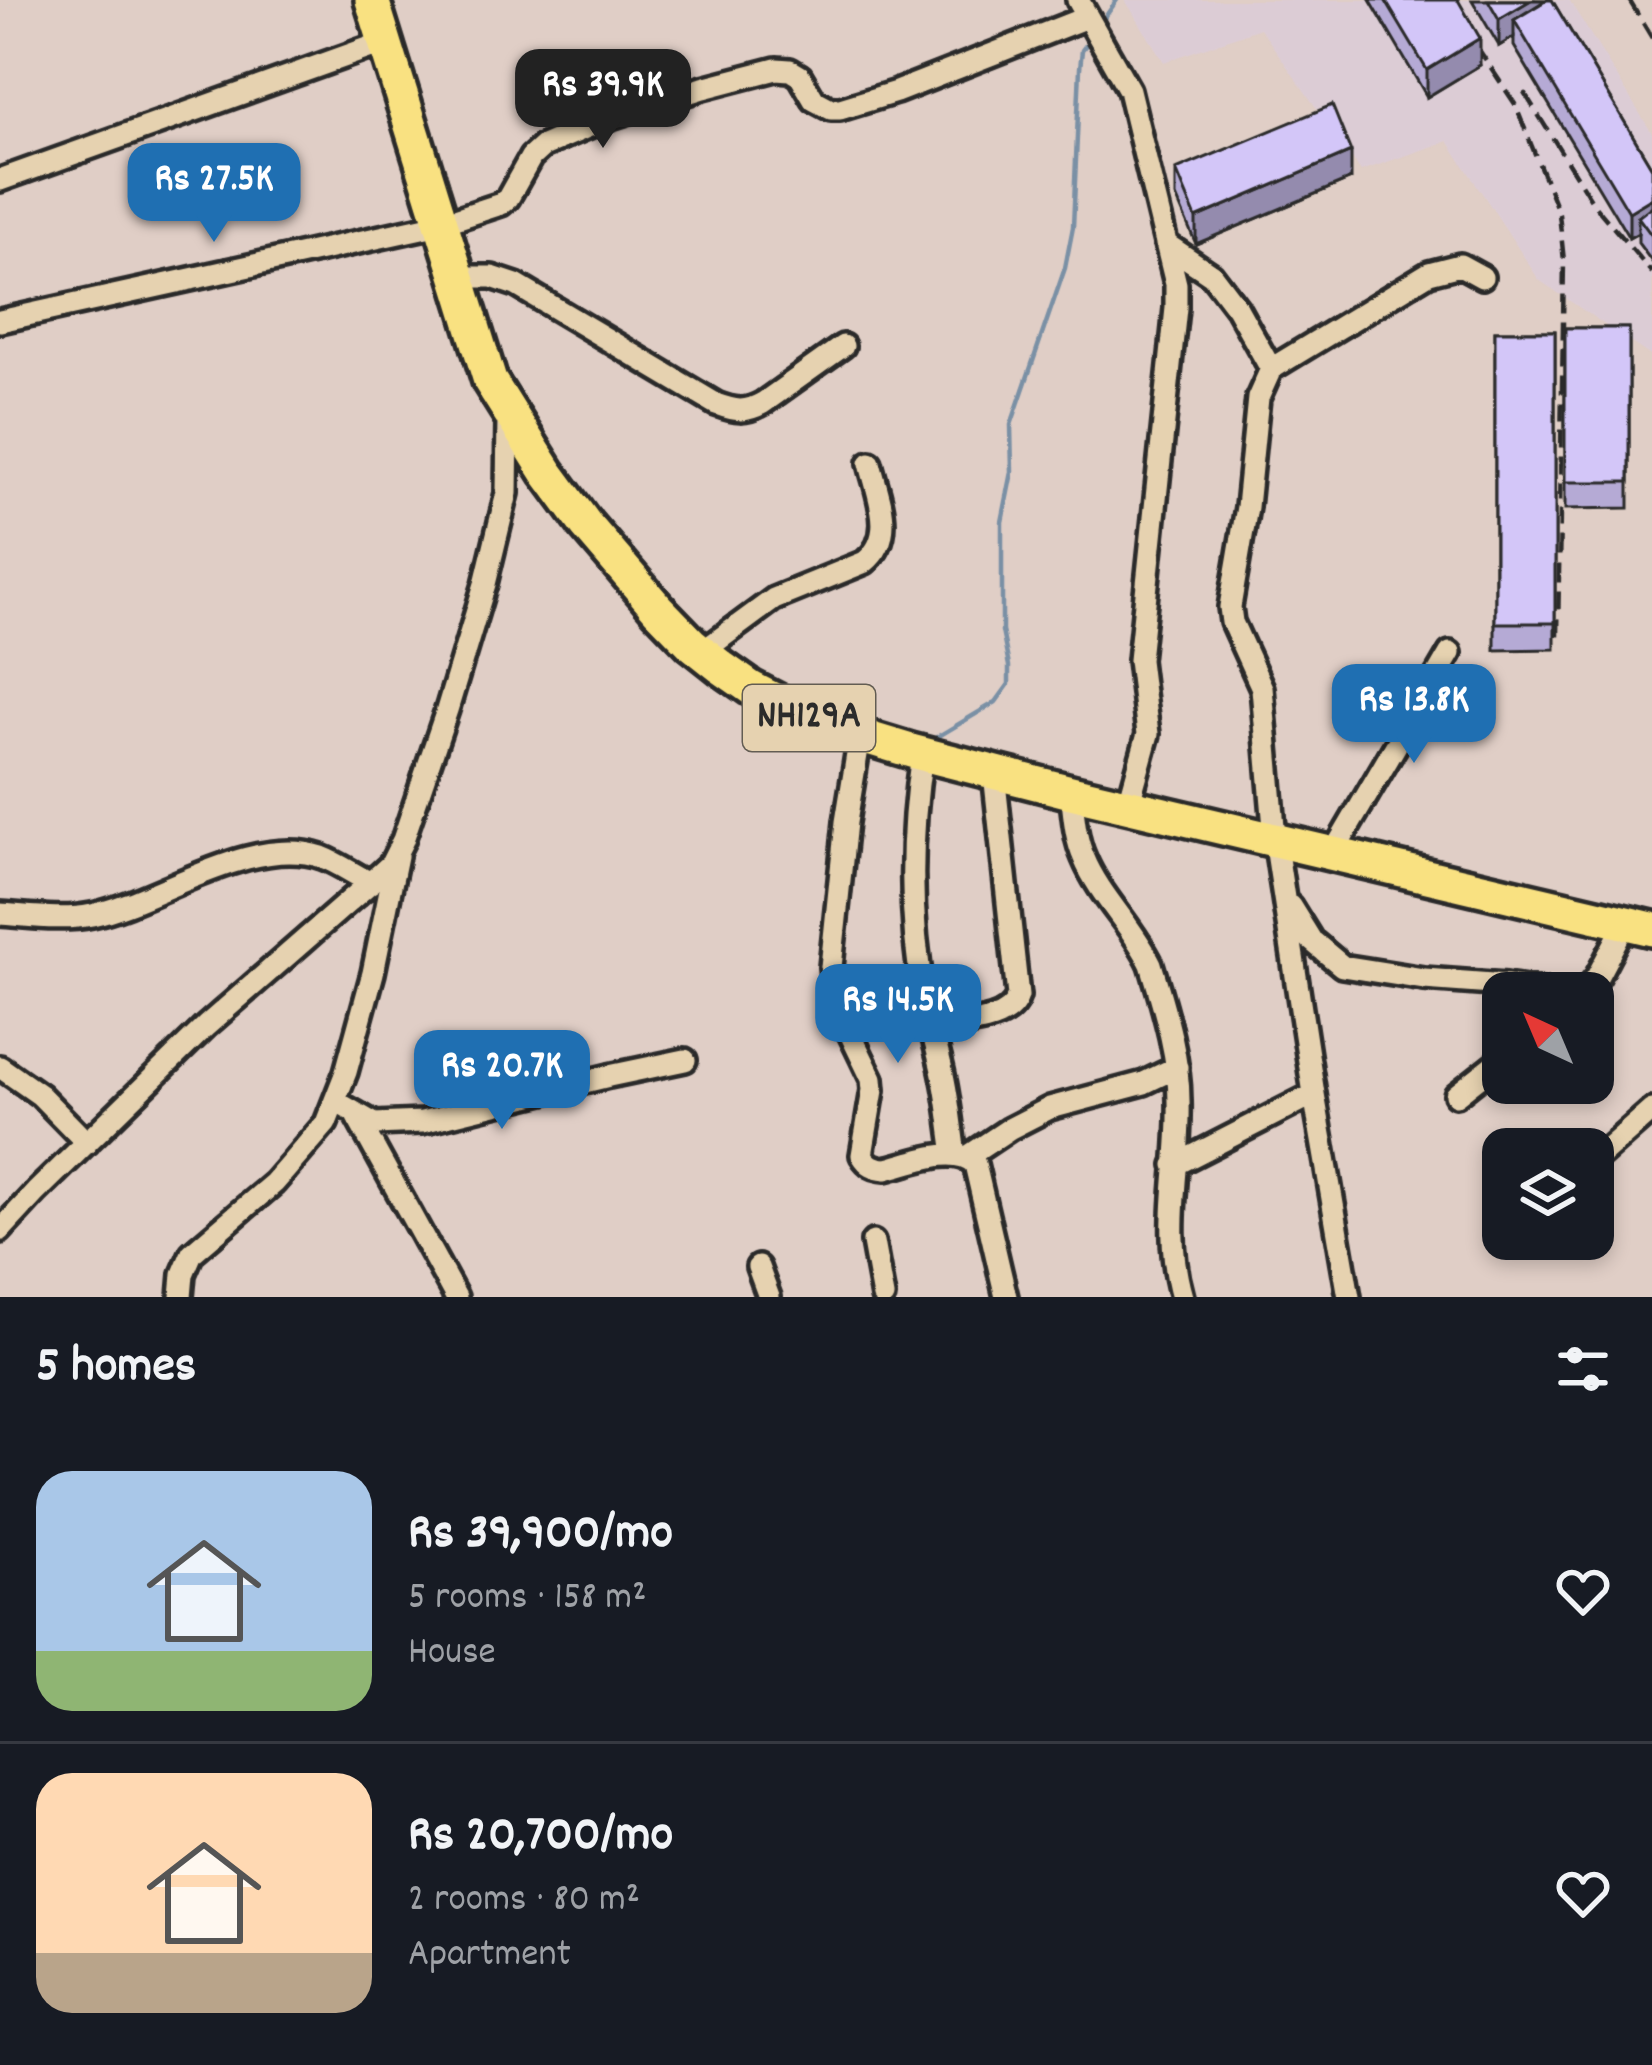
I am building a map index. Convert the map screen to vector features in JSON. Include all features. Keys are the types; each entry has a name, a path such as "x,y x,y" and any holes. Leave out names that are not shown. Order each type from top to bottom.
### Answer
{"highway":[{"name":"NH129A","path":"372,0 490,381 586,525 658,609 702,652 751,688 819,723 994,773 1643,921"}],"street":[{"path":"0,321 440,224 491,208 508,198 531,157 543,146 608,118 703,88 776,69 790,70 800,76 814,100 840,109 896,92 1082,9 1129,90 1176,284 1139,660 1148,734 1128,806"},
{"path":"0,180 385,42"},
{"path":"1166,244 1212,275 1237,308 1271,369"},
{"path":"1349,1297 1275,839 1262,688 1232,622 1230,607 1258,398 1271,369 1429,272 1460,265 1482,277"},
{"path":"457,277 492,277 516,285 734,411 749,411 763,403 843,346"},
{"path":"181,1297 183,1274 192,1253 274,1183 326,1123 346,1072 398,854 447,710 507,493 508,413"},
{"path":"702,652 774,599 866,562 875,554 884,530 870,463"},
{"path":"1333,853 1450,653"},
{"path":"860,736 845,822 831,967 835,1002 872,1079 862,1155 875,1168 961,1156 1050,1108 1144,1083 1177,1067"},
{"path":"922,754 911,854 920,966 961,1156 975,1164 979,1174 1006,1297"},
{"path":"932,1028 1005,1016 1018,996 994,773"},
{"path":"1071,793 1077,841 1090,872 1144,948 1177,1067 1180,1108 1171,1216 1182,1297"},
{"path":"0,914 97,914 202,873 274,854 323,858 370,883"},
{"path":"0,1231 206,1026 398,854"},
{"path":"1283,895 1319,950 1342,966 1482,983"},
{"path":"1601,972 1643,921"},
{"path":"334,1101 375,1124 422,1122 685,1060"},
{"path":"0,1067 40,1095 87,1143"},
{"path":"1456,1095 1482,1075"},
{"path":"1175,1165 1314,1094"},
{"path":"1614,1143 1652,1110"},
{"path":"357,1116 456,1297"},
{"path":"873,1242 883,1297"},
{"path":"758,1268 770,1297"}],"shaded area":[{"path":"1125,0 1569,0 1652,133 1652,357 1539,280 1448,141 1361,171 1260,28 1164,62"}],"building":[{"path":"1385,0 1458,0 1480,38 1427,70"},
{"path":"1488,0 1531,0 1499,19"},
{"path":"1552,0 1652,168 1652,198 1629,212 1514,20"},
{"path":"1332,105 1351,152 1196,218 1176,170"},
{"path":"1652,206 1652,236 1638,217"},
{"path":"1565,328 1629,328 1629,482 1565,482"},
{"path":"1495,331 1555,331 1555,623 1495,623"}],"waterway":[{"path":"1103,20 1117,0"},
{"path":"932,740 996,702 1009,684 1002,631 1002,522 1012,472 1011,425 1065,268 1073,227 1080,68 1088,42"}],"railway":[{"path":"1446,0 1515,104 1559,214 1564,261 1558,637"},
{"path":"1629,0 1652,38"},
{"path":"1524,92 1595,206 1652,273"}]}
